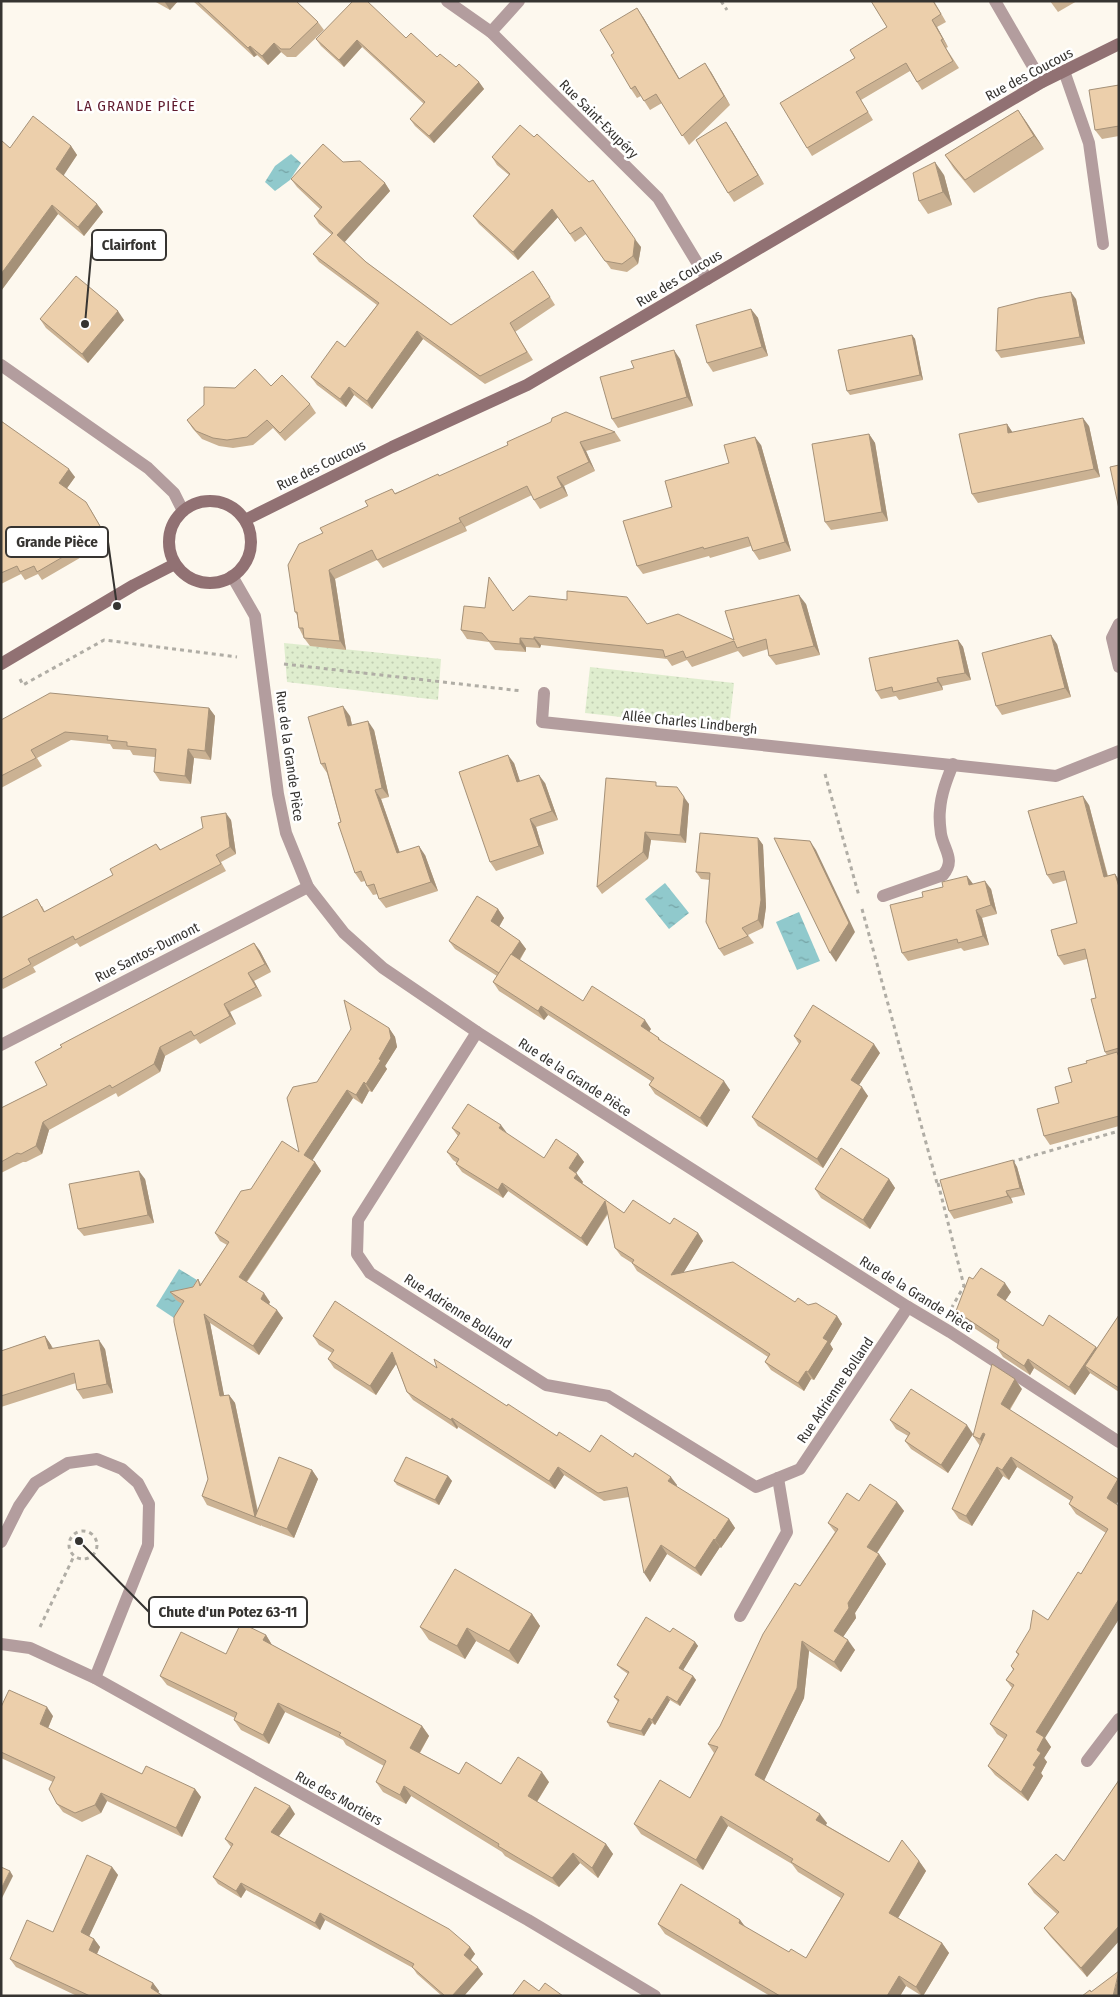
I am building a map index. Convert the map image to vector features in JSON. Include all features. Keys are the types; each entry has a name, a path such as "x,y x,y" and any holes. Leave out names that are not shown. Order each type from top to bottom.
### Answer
{"street":[{"name":"Rue Saint-Exupéry","path":"447,1 491,32 658,198 707,280"},
{"path":"491,32 520,1"},
{"path":"995,1 1042,82"},
{"name":"Rue des Coucous","path":"245,520 392,447 527,385 1042,82 1119,44"},
{"path":"1064,71 1089,143 1103,244"},
{"path":"1,365 148,468 174,493 183,511"},
{"path":"199,502 215,502 230,506 245,520 250,536 250,550 242,567 232,576 220,582 203,582 188,577 175,564 170,552 169,536 175,521 183,511 199,502"},
{"path":"3,659 175,564"},
{"name":"Rue de la Grande Pièce","path":"232,576 254,616 278,794 286,833 308,887 344,933 384,968 477,1032 908,1307 941,1326 1119,1442"},
{"path":"1119,624 1112,638 1119,667"},
{"name":"Allée Charles Lindbergh","path":"544,694 542,722 1056,776 1119,751"},
{"path":"883,896 943,875 948,869 949,857 941,835 940,811 945,786 953,764"},
{"name":"Rue Santos-Dumont","path":"1,1045 308,887"},
{"name":"Rue Adrienne Bolland","path":"477,1032 358,1220 357,1254 370,1273 546,1385 608,1396 756,1487 800,1469 908,1307"},
{"path":"1,1542 19,1506 35,1483 68,1463 97,1460 122,1469 138,1482 148,1504 148,1545 95,1678"},
{"path":"740,1616 787,1532 778,1478"},
{"name":"Rue des Mortiers","path":"1,1644 30,1648 95,1678 528,1920 655,1996"},
{"path":"1087,1761 1119,1719"}],"path":[{"path":"721,1 727,10"},
{"path":"3,659 23,685 104,640 237,657"},
{"path":"284,664 544,694"},
{"path":"819,750 964,1286 941,1326"},
{"path":"1004,1164 1119,1131"},
{"path":"937,1183 947,1180"},
{"path":"82,1530 93,1534 97,1546 91,1556 86,1559 74,1556 68,1548 69,1539 72,1534 82,1530"},
{"path":"30,1648 74,1556"}],"green space":[{"path":"284,643 441,659 438,700 287,682"},
{"path":"590,667 734,683 729,729 585,713"}],"water":[{"path":"291,154 301,163 290,180 275,191 265,182 275,166"},
{"path":"665,883 689,913 669,929 645,899"},
{"path":"799,912 820,961 797,970 776,922"},
{"path":"179,1269 197,1280 174,1318 156,1306"}],"building":[{"path":"197,1 296,1 318,22 290,49 281,49 274,43 262,56 250,46 248,48"},
{"path":"353,1 367,1 406,38 411,33 437,57 440,54 456,67 459,64 479,82 429,136 410,119 425,102 357,40 339,60 316,39"},
{"path":"871,1 933,1 941,14 932,20 953,61 917,82 906,63 856,92 868,112 807,148 780,103 855,58 850,50 887,27"},
{"path":"637,8 679,79 705,63 724,96 682,136 656,94 644,101 635,86 631,89 611,55 614,53 600,30"},
{"path":"1119,85 1119,126 1095,130 1089,90"},
{"path":"1018,110 1034,136 965,180 945,155"},
{"path":"33,116 71,146 56,169 97,204 78,227 52,205 1,274 1,142 10,148"},
{"path":"726,122 758,175 728,193 696,140"},
{"path":"520,125 534,137 537,134 589,182 593,180 635,239 633,256 622,264 605,261 581,227 570,234 552,209 513,252 473,216 510,174 492,157"},
{"path":"323,144 343,162 360,161 385,183 337,235 366,262 451,325 533,271 550,297 510,323 527,352 480,376 417,331 367,401 349,387 340,399 311,377 337,341 345,347 379,303 313,254 333,233 314,216 322,207 291,179"},
{"path":"935,162 943,192 919,201 913,173"},
{"path":"76,276 118,311 82,354 40,319"},
{"path":"1071,292 1080,337 996,351 998,308"},
{"path":"751,309 762,347 707,363 696,325"},
{"path":"912,335 920,375 847,391 838,350"},
{"path":"674,350 687,397 612,419 600,377 634,368 631,361"},
{"path":"255,369 271,386 282,375 310,404 280,433 267,420 247,437 227,440 213,438 196,431 187,420 204,405 204,387 235,388"},
{"path":"566,412 615,432 580,442 589,462 557,477 562,487 534,500 527,486 459,518 461,522 377,560 372,550 329,570 340,641 304,638 303,628 299,628 297,612 295,612 288,565 299,544 323,533 320,528 368,506 365,501 392,489 395,494 438,474 439,476 508,445 507,442 551,422 552,418"},
{"path":"1083,418 1094,469 972,494 959,434 1007,424 1008,433"},
{"path":"1,421 69,469 59,483 86,502 104,533 37,572 34,566 20,572 17,566 1,573"},
{"path":"869,434 882,512 825,522 812,444"},
{"path":"755,437 785,542 753,551 748,537 704,549 703,547 637,566 623,521 672,507 665,481 729,463 724,445"},
{"path":"1119,465 1119,509 1110,467"},
{"path":"489,577 513,611 529,596 567,600 567,591 627,597 647,624 678,614 734,640 725,611 799,595 814,646 769,656 766,639 737,648 734,641 686,658 683,651 665,657 663,650 534,637 534,639 520,638 520,644 489,641 482,633 461,630 464,606 485,608"},
{"path":"1051,635 1065,688 996,706 982,653"},
{"path":"958,640 965,673 937,678 938,682 893,692 892,687 876,691 869,658"},
{"path":"50,693 209,708 205,751 188,749 185,776 154,772 156,749 127,746 127,742 107,740 108,736 65,732 31,750 36,758 1,776 1,720"},
{"path":"343,706 348,726 368,721 382,788 375,790 397,853 419,846 431,882 379,899 374,884 367,886 361,871 355,873 338,823 341,822 325,763 321,764 308,717"},
{"path":"508,755 517,782 539,775 552,811 530,819 539,846 490,862 459,772"},
{"path":"606,778 656,782 656,786 677,787 684,797 680,835 645,832 643,852 597,887"},
{"path":"1083,796 1104,877 1115,874 1119,887 1119,1048 1105,1052 1091,999 1096,998 1085,949 1058,956 1051,930 1077,923 1064,871 1047,875 1028,811"},
{"path":"226,813 230,847 216,855 221,864 75,940 73,936 28,959 31,964 1,980 1,918 37,899 44,912 113,875 110,869 156,844 160,850 203,828 201,817"},
{"path":"700,833 758,838 761,900 758,920 742,928 748,936 719,949 706,922 710,873 696,872"},
{"path":"774,838 810,841 849,923 830,953"},
{"path":"967,876 969,885 985,881 991,905 976,910 983,936 958,943 957,939 902,953 890,905 923,897 922,892 943,887 942,882"},
{"path":"477,896 498,909 491,921 520,941 499,973 449,941"},
{"path":"254,943 265,964 248,973 256,987 224,1004 230,1016 194,1036 191,1031 160,1047 154,1064 112,1088 110,1085 43,1122 36,1146 21,1154 17,1153 1,1162 1,1108 47,1085 35,1062 62,1047 60,1045"},
{"path":"511,954 583,1001 592,986 645,1020 641,1026 658,1039 724,1081 700,1118 649,1085 654,1078 541,1006 538,1011 493,982"},
{"path":"344,1000 389,1028 391,1038 379,1059 381,1060 366,1084 364,1082 356,1095 347,1090 304,1155 315,1162 239,1277 264,1293 261,1299 277,1310 253,1346 204,1314 220,1396 229,1395 255,1517 202,1496 208,1479 174,1322 174,1317 184,1301 170,1292 193,1287 198,1279 200,1286 229,1242 215,1233 241,1191 251,1189 282,1141 299,1152 287,1098 293,1087 317,1082 351,1029"},
{"path":"813,1005 874,1044 851,1080 862,1087 817,1159 752,1117 801,1041 794,1036"},
{"path":"1117,1052 1119,1057 1119,1116 1044,1136 1037,1109 1059,1103 1055,1087 1072,1082 1068,1068"},
{"path":"468,1104 501,1125 499,1128 544,1158 556,1139 578,1154 569,1168 577,1174 574,1178 624,1213 633,1200 670,1224 674,1218 698,1233 671,1275 733,1262 795,1302 798,1298 808,1305 816,1303 837,1316 823,1338 828,1341 808,1372 806,1371 798,1383 765,1362 770,1354 632,1263 634,1260 615,1248 605,1201 581,1238 502,1183 498,1190 456,1164 459,1159 447,1152 460,1133 452,1128"},
{"path":"841,1148 889,1179 863,1220 815,1189"},
{"path":"1013,1160 1020,1188 1006,1191 1008,1196 949,1211 940,1180"},
{"path":"139,1171 148,1215 78,1229 69,1184"},
{"path":"981,1268 1005,1283 997,1295 1043,1326 1049,1315 1096,1347 1069,1387 1028,1359 1024,1366 997,1348 999,1340 956,1311 969,1277 973,1279"},
{"path":"335,1301 437,1368 434,1359 557,1436 559,1432 590,1452 601,1435 633,1457 635,1453 671,1477 668,1481 729,1519 695,1568 661,1545 644,1573 627,1487 598,1493 558,1467 549,1481 452,1418 451,1420 407,1392 392,1352 370,1386 328,1359 334,1350 313,1336"},
{"path":"1119,1315 1119,1388 1085,1366"},
{"path":"45,1336 49,1349 99,1340 107,1384 77,1390 74,1373 1,1396 1,1351"},
{"path":"992,1364 1015,1379 1001,1404 1118,1479 1107,1498 1119,1506 1119,1599 1036,1732 1044,1737 1037,1750 1041,1753 1033,1765 1036,1767 1021,1792 988,1766 1007,1735 990,1724 1014,1685 1006,1680 1014,1669 1011,1666 1019,1654 1016,1652 1030,1629 1033,1610 1048,1620 1078,1572 1081,1574 1108,1529 1069,1504 1073,1497 1011,1457 1002,1470 997,1467 966,1516 952,1509 985,1434 983,1433 980,1439 973,1436"},
{"path":"911,1389 967,1425 941,1465 905,1441 910,1433 890,1420"},
{"path":"279,1457 312,1470 287,1529 255,1517"},
{"path":"406,1457 448,1476 435,1500 394,1481"},
{"path":"870,1484 897,1502 867,1547 879,1554 848,1603 849,1608 834,1631 848,1640 834,1662 802,1641 797,1688 755,1775 820,1814 816,1820 889,1862 902,1840 919,1861 889,1913 942,1943 916,1987 899,1976 887,1996 780,1996 658,1924 681,1884 740,1920 739,1923 789,1952 791,1949 806,1958 844,1894 791,1862 793,1859 721,1816 696,1860 634,1824 660,1780 690,1798 718,1747 708,1744 720,1726 763,1634 795,1583 800,1586 838,1529 828,1523 847,1493 859,1501"},
{"path":"455,1569 532,1614 509,1651 467,1628 457,1646 420,1627"},
{"path":"646,1617 670,1632 673,1628 695,1642 679,1668 693,1676 677,1702 667,1696 652,1720 649,1718 641,1731 607,1722 619,1700 614,1697 629,1672 617,1665"},
{"path":"241,1623 266,1635 263,1640 422,1726 410,1748 459,1774 466,1762 501,1784 518,1757 542,1772 528,1796 606,1844 592,1868 573,1853 552,1878 404,1786 400,1795 376,1782 386,1761 339,1735 341,1733 278,1703 263,1735 234,1720 237,1713 160,1676 181,1632 226,1654"},
{"path":"9,1690 47,1707 40,1724 142,1774 146,1766 195,1789 176,1828 101,1793 95,1805 75,1813 57,1804 49,1789 55,1777 1,1752 1,1707"},
{"path":"1119,1780 1119,1926 1081,1968 1044,1928 1059,1912 1028,1884 1056,1854 1064,1861"},
{"path":"255,1787 290,1806 271,1832 449,1929 470,1947 464,1955 478,1967 452,1996 445,1996 412,1967 414,1964 320,1913 315,1923 241,1883 236,1891 213,1877 233,1844 225,1839"},
{"path":"87,1855 112,1867 81,1932 94,1939 89,1950 153,1983 151,1988 163,1996 90,1996 10,1959 27,1920 53,1932"},
{"path":"1,1867 10,1871 1,1889"},
{"path":"1119,1971 1113,1996 1082,1996 1090,1990 1091,1992"},
{"path":"524,1980 539,1991 545,1983 563,1996 512,1996"}],"place":[{"name":"Clairfont","path":"85,324"},
{"name":"Grande Pièce","path":"117,606"},
{"name":"Chute d'un Potez 63-11","path":"79,1541"}],"district":[{"name":"LA GRANDE PIÈCE","path":"136,106"}]}
